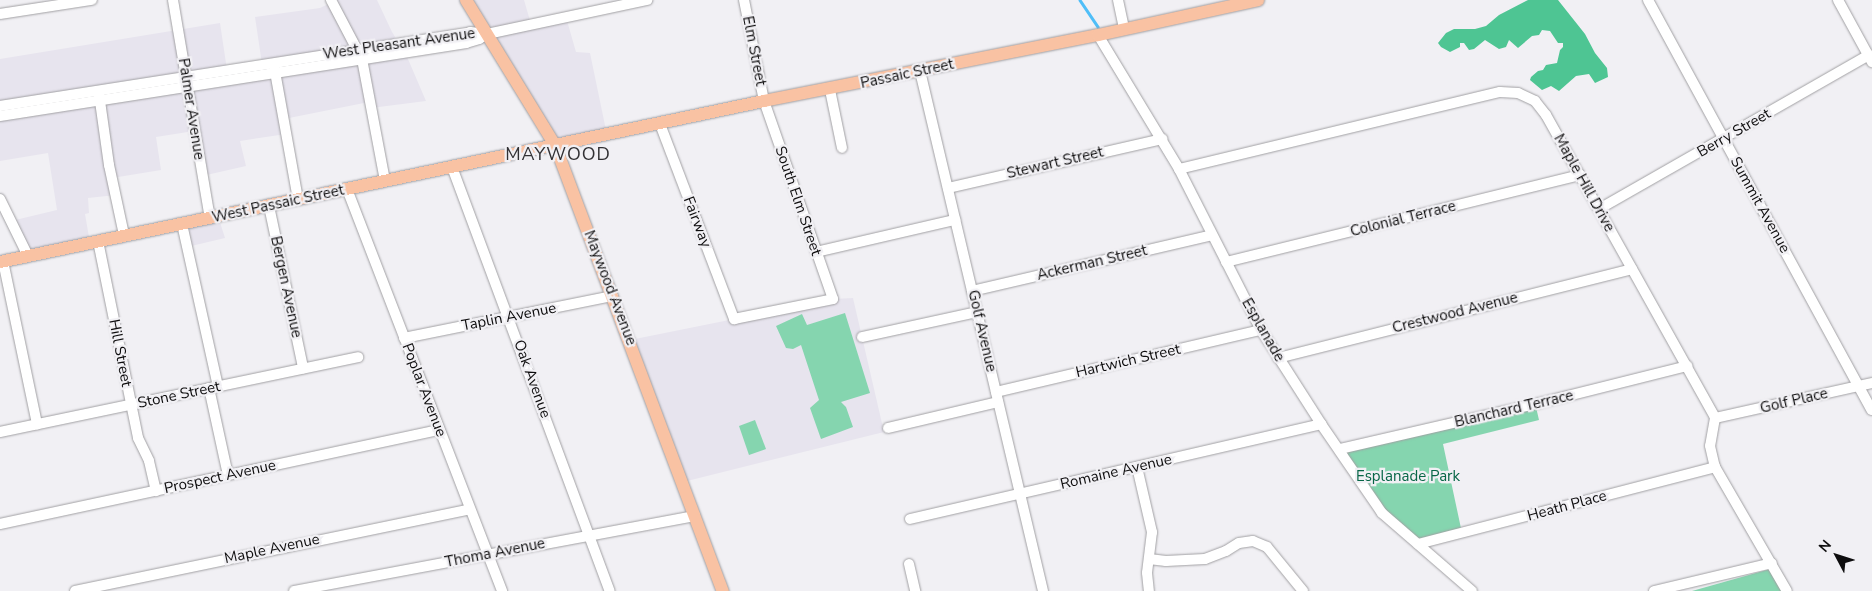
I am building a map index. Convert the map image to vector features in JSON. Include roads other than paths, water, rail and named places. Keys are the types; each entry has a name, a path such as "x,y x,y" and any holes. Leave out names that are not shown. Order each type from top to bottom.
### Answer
{"main road":[{"name":"Maywood Avenue","path":"466,0 555,145 723,591"},
{"name":"Passaic Street","path":"555,145 1124,30 1258,0"},
{"name":"West Passaic Street","path":"2,261 555,145"}],"street":[{"path":"0,14 86,0"},
{"name":"Palmer Avenue","path":"173,0 210,218"},
{"path":"331,0 359,54 385,181"},
{"name":"West Pleasant Avenue","path":"0,106 99,95 186,82 359,54 470,32 487,34 647,0"},
{"name":"Elm Street","path":"744,0 764,102"},
{"path":"1118,0 1124,30"},
{"name":"Summit Avenue","path":"1648,0 1872,410"},
{"path":"1838,0 1870,59"},
{"name":"Esplanade","path":"1098,35 1179,169 1260,330 1321,424 1340,449 1382,513 1472,591"},
{"name":"Berry Street","path":"1599,209 1870,59"},
{"path":"274,68 298,199"},
{"name":"Golf Avenue","path":"920,71 1043,591"},
{"path":"830,90 842,148"},
{"name":"Maple Hill Drive","path":"1179,169 1510,91 1527,96 1541,108 1715,418"},
{"name":"West Pleasant Avenue","path":"0,116 99,95"},
{"path":"99,95 109,165 124,235"},
{"name":"South Elm Street","path":"764,102 833,299"},
{"name":"Fairway","path":"660,124 734,319 833,299"},
{"name":"Stewart Street","path":"948,188 1162,139"},
{"name":"Oak Avenue","path":"452,168 610,591"},
{"name":"Colonial Terrace","path":"1226,262 1580,175"},
{"name":"Poplar Avenue","path":"346,189 502,591"},
{"path":"0,199 28,256"},
{"name":"Bergen Avenue","path":"269,206 303,368"},
{"path":"816,252 955,220"},
{"path":"182,224 214,387 228,475"},
{"name":"Ackerman Street","path":"972,291 1212,235"},
{"name":"Hill Street","path":"98,242 138,438 149,461 156,491"},
{"path":"2,261 37,424"},
{"name":"Crestwood Avenue","path":"1278,358 1632,269"},
{"name":"Taplin Avenue","path":"404,338 613,296"},
{"path":"862,337 977,312"},
{"name":"Hartwich Street","path":"888,428 997,397 1260,330"},
{"name":"Stone Street","path":"0,432 358,357"},
{"name":"Blanchard Terrace","path":"1340,449 1540,403 1687,366"},
{"name":"Golf Place","path":"1715,418 1872,383"},
{"path":"1690,473 1700,465 1710,446 1715,418"},
{"name":"Romaine Avenue","path":"910,519 1321,424"},
{"name":"Prospect Avenue","path":"0,524 440,430"},
{"path":"1710,446 1715,466 1787,591"},
{"name":"Heath Place","path":"1418,544 1715,466"},
{"path":"1137,467 1152,532 1149,559 1149,591"},
{"name":"Maple Avenue","path":"75,591 470,509"},
{"name":"Thoma Avenue","path":"297,591 695,516"},
{"path":"1149,559 1174,561 1205,558 1226,551 1238,543 1253,540 1267,547 1303,591"},
{"path":"1654,591 1772,563"},
{"path":"908,564 915,591"}],"waterway":[{"path":"1080,0 1098,27"}],"district":[{"name":"MAYWOOD","path":"558,154"}],"park label":[{"name":"Esplanade Park","path":"1408,477"}]}
